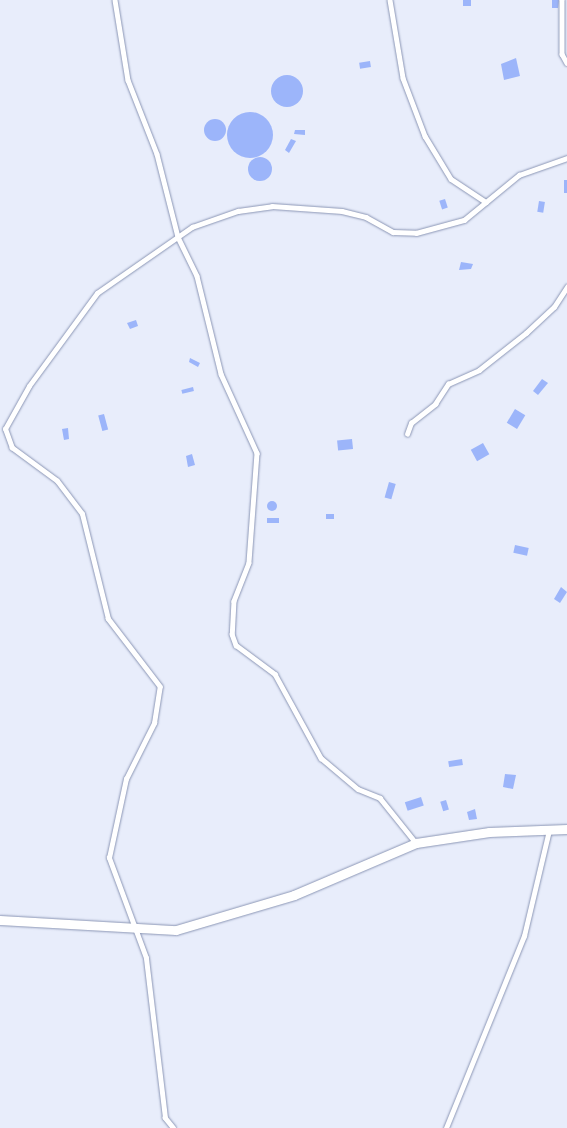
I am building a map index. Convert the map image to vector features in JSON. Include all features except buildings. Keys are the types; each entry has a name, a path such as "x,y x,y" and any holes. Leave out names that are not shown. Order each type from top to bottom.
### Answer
{"street":[{"path":"0,920 176,930 230,916 294,895 416,843 488,832 567,829"}],"lane":[{"path":"115,0 128,80 157,154 178,237 198,276 221,374 257,453 249,563 234,600 234,639 275,674 321,758 358,789 380,798 416,843"},
{"path":"390,0 403,78 425,136 451,179 486,202"},
{"path":"562,0 562,54 567,63"},
{"path":"173,1128 165,1118 139,928 111,872 109,858 126,779 154,723 160,687 108,619 82,514 57,481 12,448 5,439 5,429 29,386 97,293 178,237 204,222 272,206 342,211 405,235 464,220 518,175 567,158"},
{"path":"407,434 411,423 435,404 448,384 479,370 526,333 554,307 567,287"},
{"path":"446,1128 524,936 549,829"}]}
